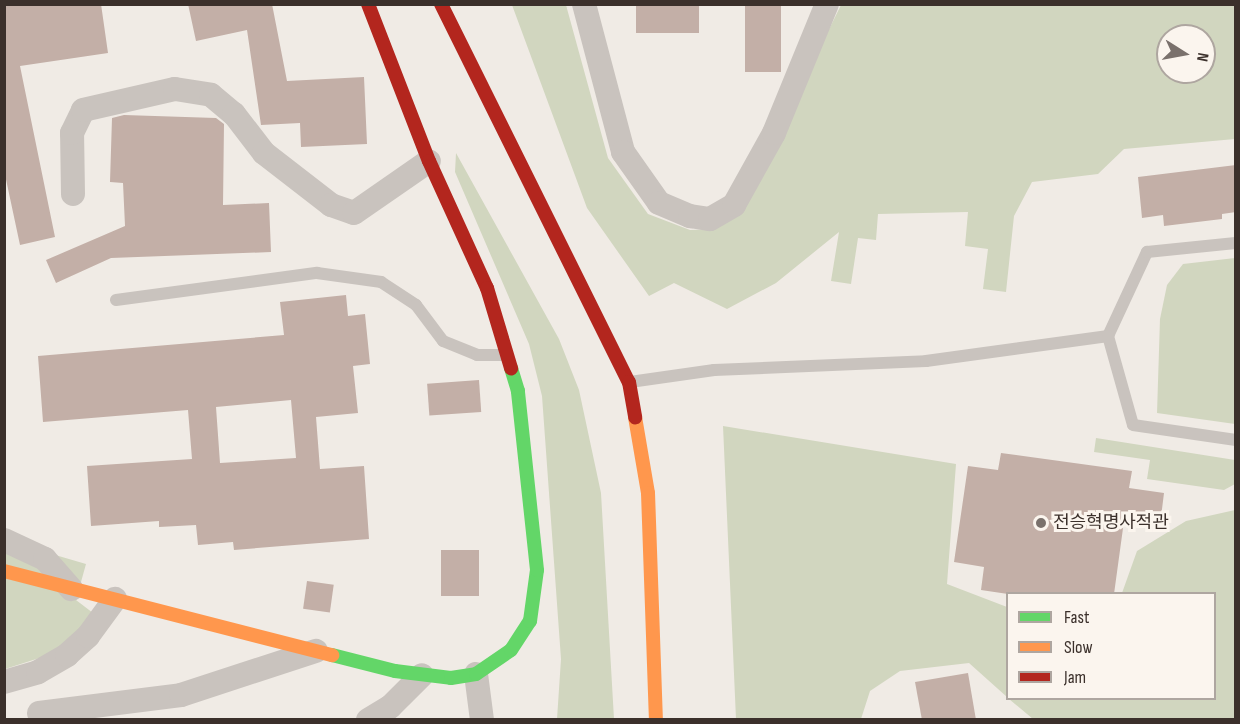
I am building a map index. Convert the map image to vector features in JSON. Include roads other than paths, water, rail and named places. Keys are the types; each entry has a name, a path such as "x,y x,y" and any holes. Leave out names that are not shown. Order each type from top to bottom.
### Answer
{"street":[{"path":"4,571 316,651 422,675 451,678 476,674 511,650 530,621 537,570 518,391 487,288 429,161 369,4"},
{"path":"441,4 629,382 648,493 656,720"},
{"path":"584,4 623,152 659,203 690,216 710,219 734,204 774,133 827,4"},
{"path":"73,194 72,133 83,110 176,88 211,95 234,114 264,153 331,205 354,213 429,161"},
{"path":"4,540 45,559 71,589"},
{"path":"4,682 38,672 67,655 88,636 115,599"},
{"path":"39,713 182,695 316,651"},
{"path":"476,674 482,720"},
{"path":"368,720 390,707 422,675"}],"lane":[{"path":"1236,243 1147,252 1108,336 1133,425 1236,440"},
{"path":"116,300 317,273 360,279 381,282 416,305 444,341 477,355 507,355"},
{"path":"629,382 714,370 926,361 1108,336"}],"place":[{"name":"전승혁명사적관","path":"1041,523"}]}
